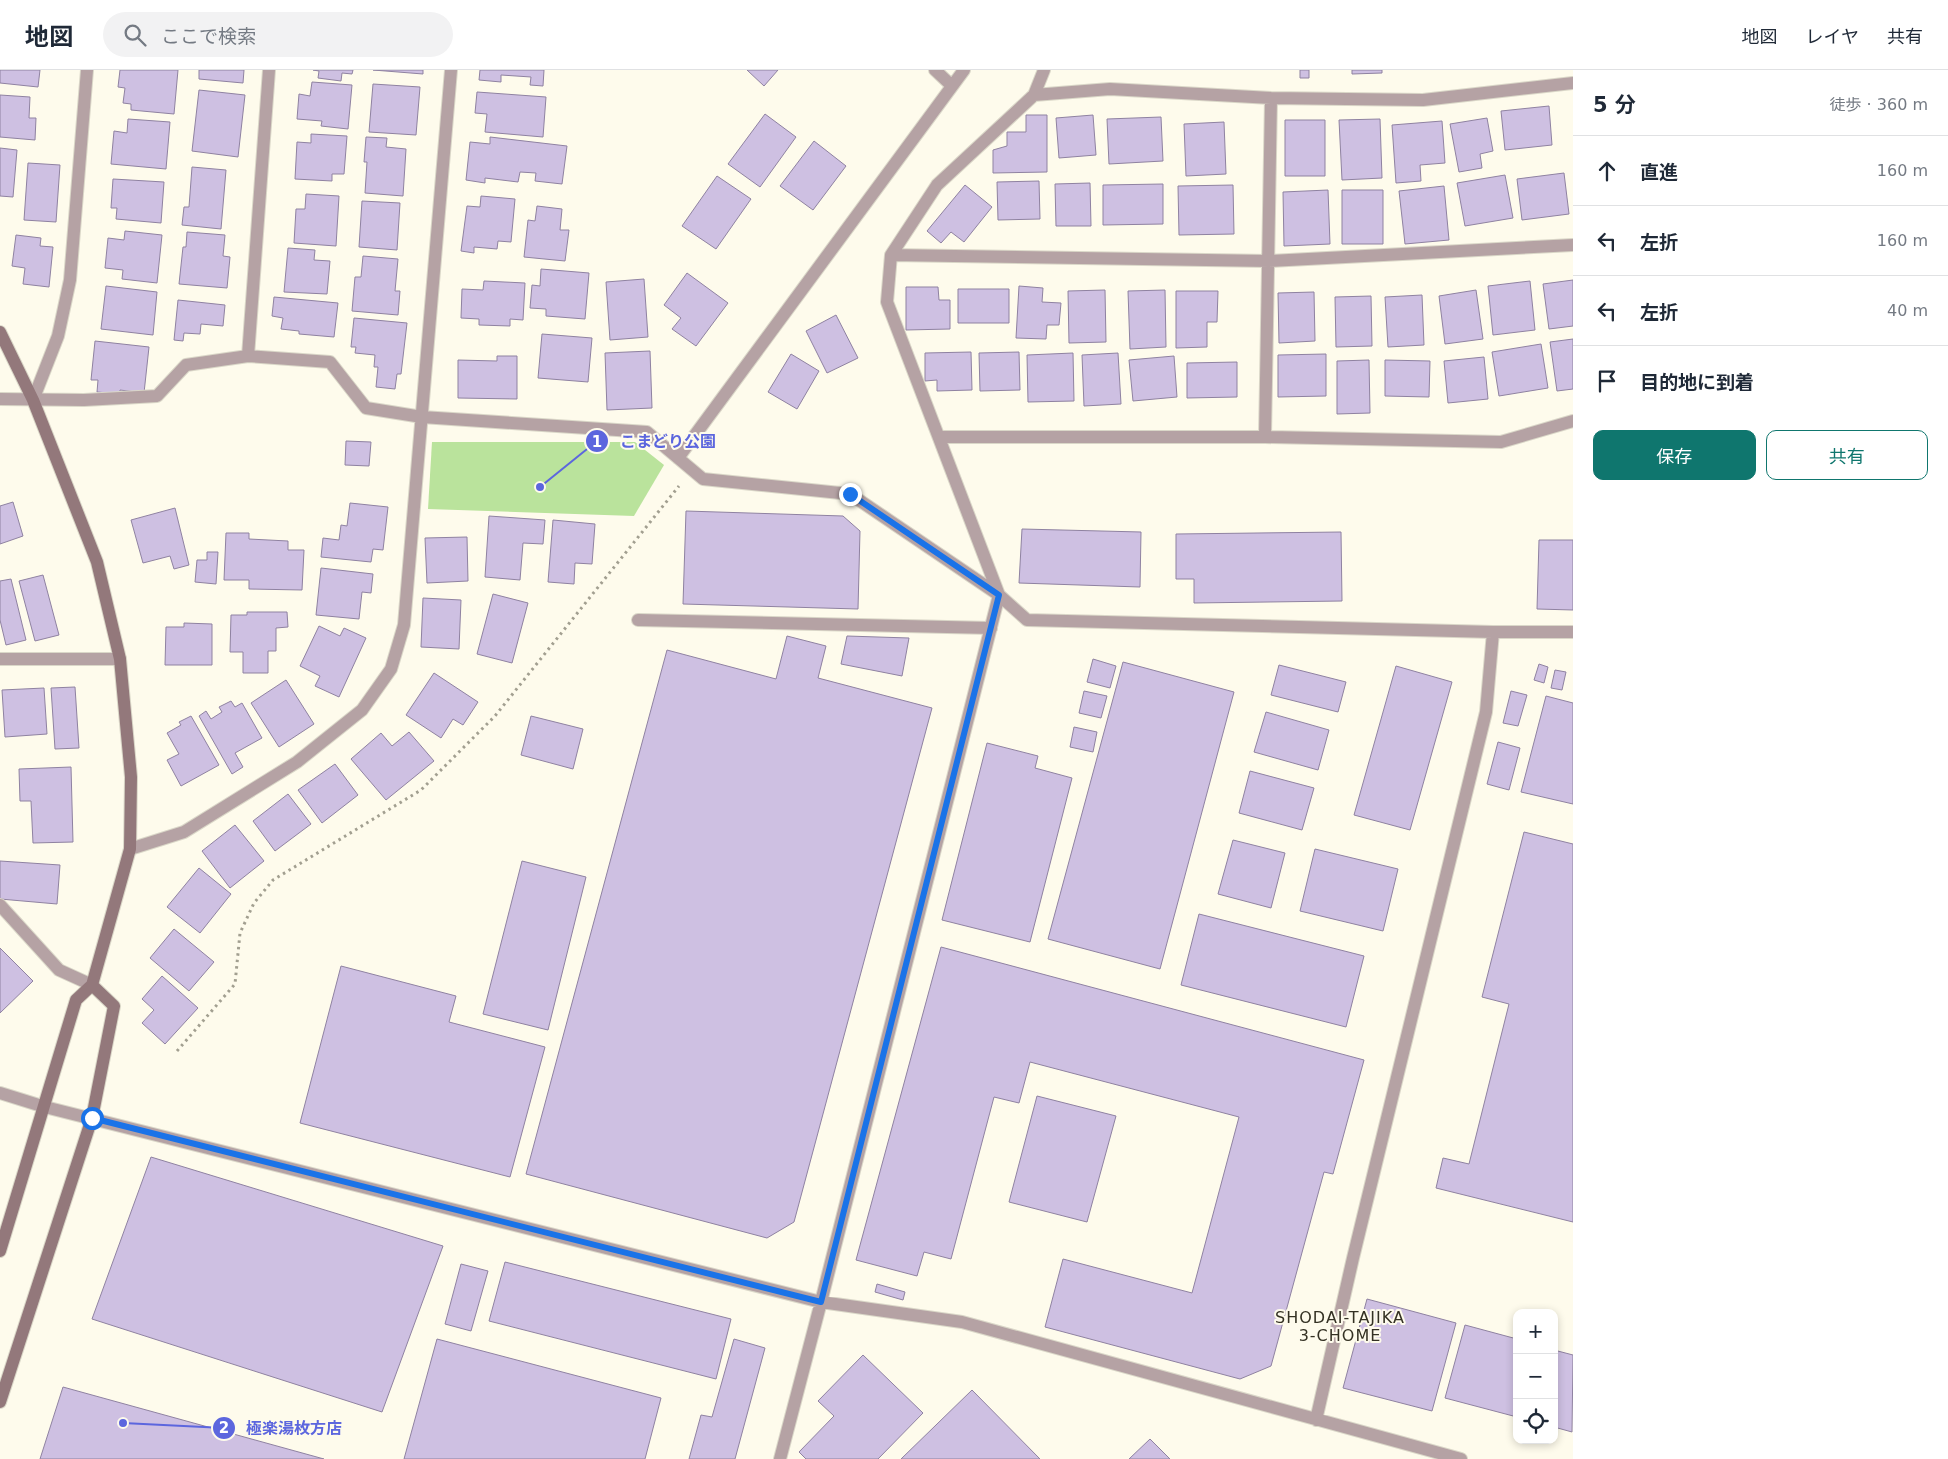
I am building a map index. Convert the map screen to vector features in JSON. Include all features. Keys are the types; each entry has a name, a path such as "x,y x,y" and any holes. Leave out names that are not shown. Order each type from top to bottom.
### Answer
{"street":[{"path":"33,400 58,336 70,280 87,70"},
{"path":"248,356 269,70"},
{"path":"130,849 184,832 296,762 362,710 391,670 404,625 451,70"},
{"path":"935,70 952,86"},
{"path":"678,458 964,70"},
{"path":"780,1459 999,595 887,302 891,255 937,185 1034,96 1044,70"},
{"path":"1034,96 1110,89 1271,98 1423,100 1573,83"},
{"path":"1265,437 1271,98"},
{"path":"891,255 1269,261 1573,245"},
{"path":"0,332 33,400 97,562 120,659 131,777 130,849 92,985 76,1000 0,1251"},
{"path":"0,399 84,400 157,396 186,365 248,356 330,362 366,408 422,417 647,432 703,479 850,494 999,595 1027,620 1492,632 1573,632"},
{"path":"940,437 1265,437 1501,442 1573,421"},
{"path":"638,620 991,628"},
{"path":"1316,1420 1353,1258 1486,712 1492,632"},
{"path":"0,659 120,659"},
{"path":"0,905 59,970 92,985 114,1006 92,1118 0,1402"},
{"path":"0,1092 45,1107 821,1302 962,1322 1461,1459"}],"path":[{"path":"177,1051 235,984 240,933 254,903 273,880 421,790 495,716 692,470"}],"green space":[{"path":"432,442 635,442 664,465 634,516 428,509"}],"building":[{"path":"0,70 40,70 38,87 0,83"},
{"path":"120,70 178,70 174,114 131,110 131,104 123,103 125,88 118,87"},
{"path":"199,70 244,70 243,83 199,79"},
{"path":"313,70 353,70 352,74 342,73 341,81 318,78 319,71"},
{"path":"373,70 423,70 423,74"},
{"path":"480,70 544,70 543,86 530,85 531,77 501,75 501,82 479,80"},
{"path":"747,70 778,70 764,86"},
{"path":"1300,70 1309,70 1309,78 1300,78"},
{"path":"1352,70 1382,70 1382,73 1352,74"},
{"path":"312,82 352,85 348,129 321,126 322,121 297,119 299,94 310,96"},
{"path":"373,84 420,87 416,135 369,132"},
{"path":"199,90 245,95 238,157 192,151"},
{"path":"477,92 546,97 543,137 485,132 487,114 475,113"},
{"path":"0,95 30,97 29,118 36,118 35,140 0,137"},
{"path":"1549,106 1552,145 1505,150 1501,111"},
{"path":"765,114 796,137 760,187 728,164"},
{"path":"1026,115 1047,115 1047,172 993,173 993,150 1007,146 1007,132 1026,132"},
{"path":"1093,115 1096,155 1059,158 1056,118"},
{"path":"1161,117 1163,161 1109,164 1107,119"},
{"path":"1487,118 1493,151 1480,154 1482,168 1459,172 1450,124"},
{"path":"128,119 170,122 166,169 111,164 114,131 127,133"},
{"path":"1380,119 1382,178 1342,180 1339,120"},
{"path":"1285,120 1325,120 1325,176 1285,176"},
{"path":"1442,121 1445,163 1420,165 1421,181 1396,183 1392,125"},
{"path":"1224,122 1226,174 1186,176 1184,124"},
{"path":"311,134 347,136 344,174 332,174 332,181 295,179 297,142 311,143"},
{"path":"366,137 387,138 386,147 406,149 403,196 365,193 367,162 364,162"},
{"path":"490,137 567,146 562,184 535,181 536,173 520,172 518,182 485,178 485,183 466,180 470,142 490,144"},
{"path":"814,141 846,166 813,210 780,186"},
{"path":"0,148 17,150 13,197 0,196"},
{"path":"28,163 60,165 56,222 24,220"},
{"path":"192,167 226,170 221,229 182,225 184,207 189,207"},
{"path":"1564,173 1569,214 1522,220 1517,179"},
{"path":"1505,175 1513,218 1465,226 1457,183"},
{"path":"717,176 751,199 716,249 682,226"},
{"path":"113,179 164,182 161,223 116,219 117,208 111,208"},
{"path":"1039,181 1040,219 998,220 997,182"},
{"path":"1090,183 1091,226 1056,226 1055,184"},
{"path":"1163,184 1163,224 1103,225 1103,185"},
{"path":"965,185 992,207 964,242 951,232 941,243 927,231"},
{"path":"1233,185 1234,234 1179,235 1178,186"},
{"path":"1444,186 1449,240 1405,244 1399,191"},
{"path":"1328,190 1330,244 1284,246 1283,192"},
{"path":"1342,190 1383,190 1383,244 1342,244"},
{"path":"306,194 339,196 336,246 294,243 296,209 305,209"},
{"path":"481,196 515,199 511,242 498,241 497,249 474,247 474,253 461,251 467,206 480,207"},
{"path":"362,201 400,203 397,250 359,247"},
{"path":"537,206 562,209 560,230 569,230 565,261 524,257 528,220 535,221"},
{"path":"125,231 162,235 157,283 122,279 123,270 105,268 108,238 124,240"},
{"path":"187,232 225,235 223,256 230,257 227,288 179,284 183,247 186,247"},
{"path":"16,235 41,238 40,246 53,247 49,287 23,284 25,268 12,266"},
{"path":"288,248 315,250 314,260 330,261 327,294 284,292"},
{"path":"363,256 398,259 395,291 400,291 398,315 352,311 355,277 361,277"},
{"path":"541,269 589,273 585,319 546,316 546,309 530,308 532,285 540,286"},
{"path":"687,273 728,303 696,346 672,329 681,318 664,305"},
{"path":"644,279 648,337 610,340 606,282"},
{"path":"1573,280 1573,326 1549,329 1543,284"},
{"path":"484,281 525,283 523,320 510,319 510,326 479,325 479,319 461,318 462,289 483,290"},
{"path":"1530,281 1535,330 1493,335 1488,286"},
{"path":"106,286 157,292 153,335 101,329"},
{"path":"1019,286 1043,288 1042,302 1061,303 1059,325 1047,325 1046,339 1016,338"},
{"path":"906,287 938,287 939,300 950,300 950,329 906,330"},
{"path":"958,289 1009,289 1009,323 958,323"},
{"path":"1105,290 1106,342 1069,343 1068,291"},
{"path":"1165,290 1166,347 1130,349 1128,291"},
{"path":"1476,290 1483,339 1445,344 1439,296"},
{"path":"1176,291 1218,291 1217,322 1207,322 1207,347 1176,348"},
{"path":"1314,292 1315,341 1279,343 1278,293"},
{"path":"1422,295 1424,345 1388,347 1385,297"},
{"path":"1371,296 1372,346 1336,347 1335,297"},
{"path":"274,297 338,303 334,337 299,334 299,331 281,329 283,318 272,316"},
{"path":"178,300 225,305 223,326 201,324 200,334 184,333 183,341 174,340"},
{"path":"836,315 858,358 827,373 806,331"},
{"path":"354,318 407,323 401,374 397,374 395,389 376,387 378,367 374,367 375,355 355,353 356,347 351,347"},
{"path":"542,334 592,338 588,382 538,378"},
{"path":"1573,339 1573,389 1557,391 1550,342"},
{"path":"95,341 149,347 144,393 120,390 120,394 97,392 98,380 91,380"},
{"path":"1541,344 1548,388 1499,396 1492,352"},
{"path":"650,351 652,408 607,410 605,353"},
{"path":"971,352 972,390 937,391 937,380 925,381 925,353"},
{"path":"1019,352 1020,390 980,391 979,353"},
{"path":"1073,353 1074,401 1028,402 1027,355"},
{"path":"1118,353 1121,404 1084,406 1082,355"},
{"path":"791,354 819,371 797,409 768,392"},
{"path":"1326,354 1326,396 1278,397 1278,355"},
{"path":"497,356 517,356 517,399 458,398 458,360 497,361"},
{"path":"1174,356 1177,397 1133,401 1129,360"},
{"path":"1484,357 1488,399 1448,403 1444,361"},
{"path":"1369,360 1370,413 1337,414 1337,361"},
{"path":"1385,360 1430,361 1429,397 1385,396"},
{"path":"1237,362 1237,397 1187,398 1187,363"},
{"path":"346,441 371,442 369,466 345,465"},
{"path":"13,502 23,536 0,544 0,506"},
{"path":"350,503 388,507 383,550 373,549 371,562 321,557 323,538 339,540 341,525 347,526"},
{"path":"175,508 189,565 174,569 170,556 143,563 131,520"},
{"path":"686,511 843,516 860,531 858,609 683,604"},
{"path":"489,516 545,520 543,544 523,543 520,580 485,577"},
{"path":"553,520 595,524 592,564 575,563 574,584 548,582"},
{"path":"1022,529 1141,532 1140,587 1019,583"},
{"path":"1341,532 1342,601 1194,603 1194,579 1176,579 1176,534"},
{"path":"226,533 249,533 249,539 288,541 288,550 304,550 302,590 249,589 249,580 224,580"},
{"path":"467,537 468,581 427,583 425,538"},
{"path":"1539,540 1573,540 1573,610 1537,609"},
{"path":"207,552 218,552 216,584 195,582 197,560 207,560"},
{"path":"321,568 373,574 371,593 362,592 359,619 316,615"},
{"path":"43,575 59,635 35,641 19,581"},
{"path":"11,579 26,640 6,645 0,620 0,581"},
{"path":"493,594 528,603 512,663 477,654"},
{"path":"423,598 461,600 459,649 421,647"},
{"path":"247,612 287,612 288,627 276,628 276,651 268,651 268,673 243,673 243,652 230,652 231,615 247,615"},
{"path":"184,623 212,624 212,665 165,665 166,627 184,627"},
{"path":"319,626 340,636 344,628 366,638 339,697 315,686 320,676 300,666"},
{"path":"787,636 826,646 818,678 932,708 794,1222 767,1238 526,1174 667,650 776,679"},
{"path":"847,636 909,638 902,676 841,664"},
{"path":"1093,659 1116,666 1110,688 1087,682"},
{"path":"1123,662 1234,692 1160,969 1048,939"},
{"path":"1539,664 1548,667 1544,683 1534,680"},
{"path":"1279,665 1346,682 1338,712 1271,695"},
{"path":"1396,666 1452,682 1410,830 1354,815"},
{"path":"1555,670 1566,672 1562,690 1551,688"},
{"path":"434,673 478,702 463,725 453,719 441,738 406,715"},
{"path":"286,680 314,724 279,747 251,703"},
{"path":"75,687 79,748 55,749 51,688"},
{"path":"44,688 47,734 5,737 2,690"},
{"path":"1084,691 1107,696 1101,718 1079,713"},
{"path":"1511,691 1527,695 1518,726 1503,723"},
{"path":"1546,696 1573,703 1573,804 1521,792"},
{"path":"231,701 235,707 242,703 262,738 235,753 243,767 232,774 199,716 206,711 211,719 222,712 219,707"},
{"path":"1266,712 1329,730 1318,770 1254,752"},
{"path":"191,716 219,765 181,786 167,760 179,754 167,733 181,725 179,722"},
{"path":"531,716 583,729 573,769 521,755"},
{"path":"1074,727 1097,732 1093,752 1070,747"},
{"path":"409,732 434,761 386,800 351,759 381,733 392,746"},
{"path":"1498,742 1520,748 1509,790 1487,784"},
{"path":"987,743 1038,756 1035,768 1072,778 1030,942 942,920"},
{"path":"335,764 358,795 322,823 298,790"},
{"path":"71,767 73,842 33,843 31,801 20,801 19,769"},
{"path":"1250,771 1314,788 1302,830 1239,813"},
{"path":"288,794 311,824 275,851 253,821"},
{"path":"235,825 264,861 230,888 202,851"},
{"path":"1524,832 1573,844 1573,1222 1436,1188 1443,1158 1469,1164 1509,1004 1482,997"},
{"path":"1233,840 1285,853 1271,908 1218,894"},
{"path":"1315,849 1398,869 1383,931 1300,911"},
{"path":"0,861 60,865 57,904 0,899"},
{"path":"522,861 586,877 548,1030 483,1014"},
{"path":"199,868 231,894 200,933 167,907"},
{"path":"1199,914 1364,956 1346,1027 1181,985"},
{"path":"174,929 214,962 189,991 150,958"},
{"path":"941,947 1364,1060 1333,1174 1324,1172 1271,1366 1240,1379 1045,1327 1063,1259 1192,1293 1239,1117 1030,1062 1019,1103 994,1097 951,1259 924,1252 917,1276 856,1260"},
{"path":"0,948 33,981 0,1013"},
{"path":"341,966 456,996 449,1022 545,1047 510,1177 300,1123"},
{"path":"162,976 198,1008 165,1044 142,1023 154,1010 142,999"},
{"path":"1037,1096 1116,1116 1087,1222 1009,1202"},
{"path":"151,1157 443,1246 382,1412 92,1319"},
{"path":"505,1262 731,1319 716,1379 489,1321"},
{"path":"461,1264 488,1271 471,1331 445,1324"},
{"path":"877,1284 905,1292 903,1300 875,1292"},
{"path":"1367,1299 1456,1323 1432,1411 1343,1388"},
{"path":"1465,1325 1513,1338 1513,1416 1445,1398"},
{"path":"437,1339 661,1398 645,1459 404,1459"},
{"path":"734,1339 765,1348 735,1459 689,1459 701,1415 712,1417"},
{"path":"1558,1351 1573,1355 1572,1432 1558,1428"},
{"path":"863,1355 923,1413 878,1459 806,1459 799,1452 834,1416 818,1401"},
{"path":"63,1387 324,1459 40,1459"},
{"path":"972,1390 1040,1459 901,1459"},
{"path":"1150,1439 1170,1459 1129,1459"}],"place":[{"name":"こまどり公園","path":"540,487"},
{"name":"極楽湯枚方店","path":"123,1423"}],"district":[{"name":"SHODAI-TAJIKA 3-CHOME","path":"1340,1326"}],"route":[{"path":"92,1118 821,1302 999,595 850,494"}]}
